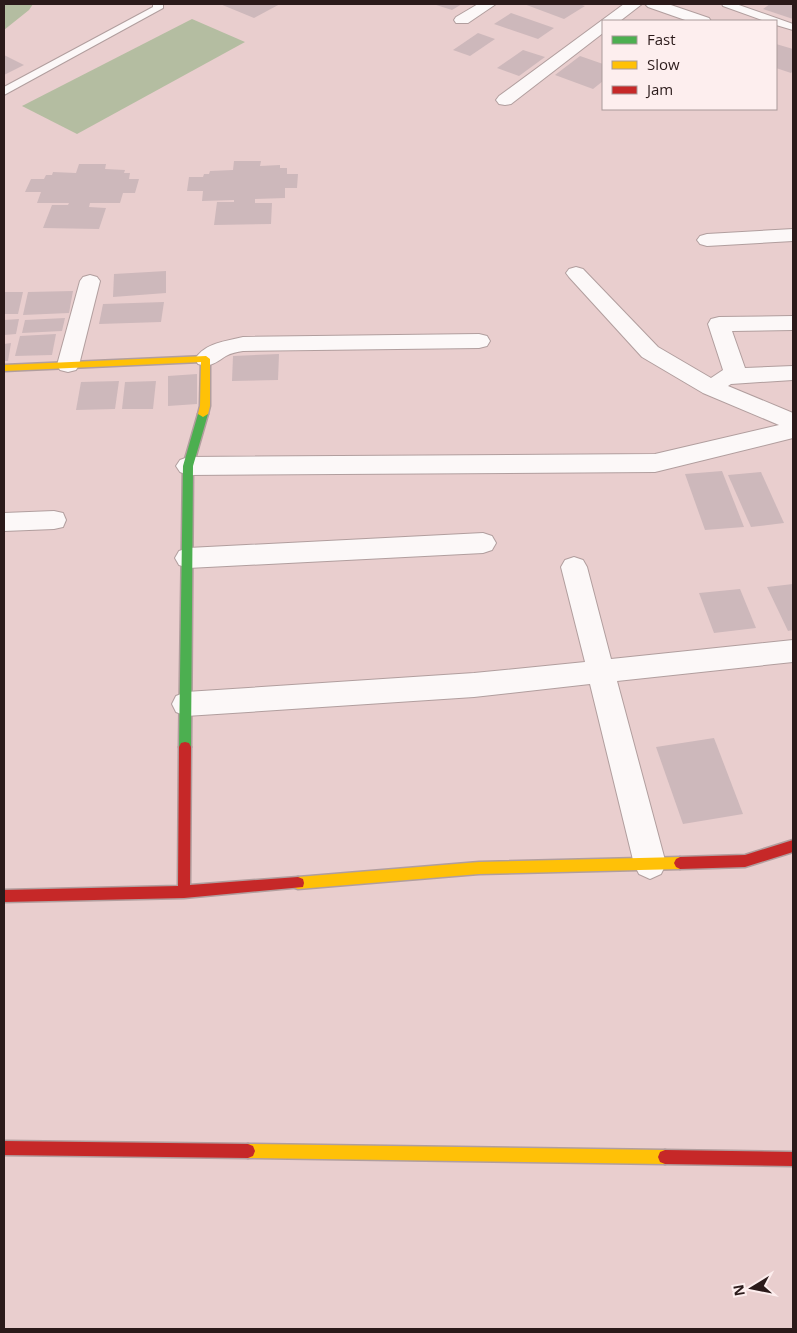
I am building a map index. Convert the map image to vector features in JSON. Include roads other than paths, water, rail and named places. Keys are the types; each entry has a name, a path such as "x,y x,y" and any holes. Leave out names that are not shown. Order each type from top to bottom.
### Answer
{"street":[{"path":"462,20 488,4"},
{"path":"611,20 634,4"},
{"path":"653,4 700,20"},
{"path":"505,100 602,27"},
{"path":"707,240 793,235"},
{"path":"576,273 650,352 711,388 793,422"},
{"path":"68,365 90,281"},
{"path":"736,376 719,324 793,323"},
{"path":"4,368 206,359 220,349 243,344 479,341"},
{"path":"184,892 188,466 205,406 206,359"},
{"path":"711,388 726,377 793,372"},
{"path":"188,466 655,462 793,430"},
{"path":"4,522 54,520"},
{"path":"188,558 483,543"},
{"path":"574,567 650,864"},
{"path":"186,704 474,685 793,651"},
{"path":"4,896 184,892 479,868 745,861 793,846"},
{"path":"4,1148 793,1158"}],"lane":[{"path":"4,92 158,8 158,4"},
{"path":"727,4 774,20"},
{"path":"777,21 791,26"}]}
